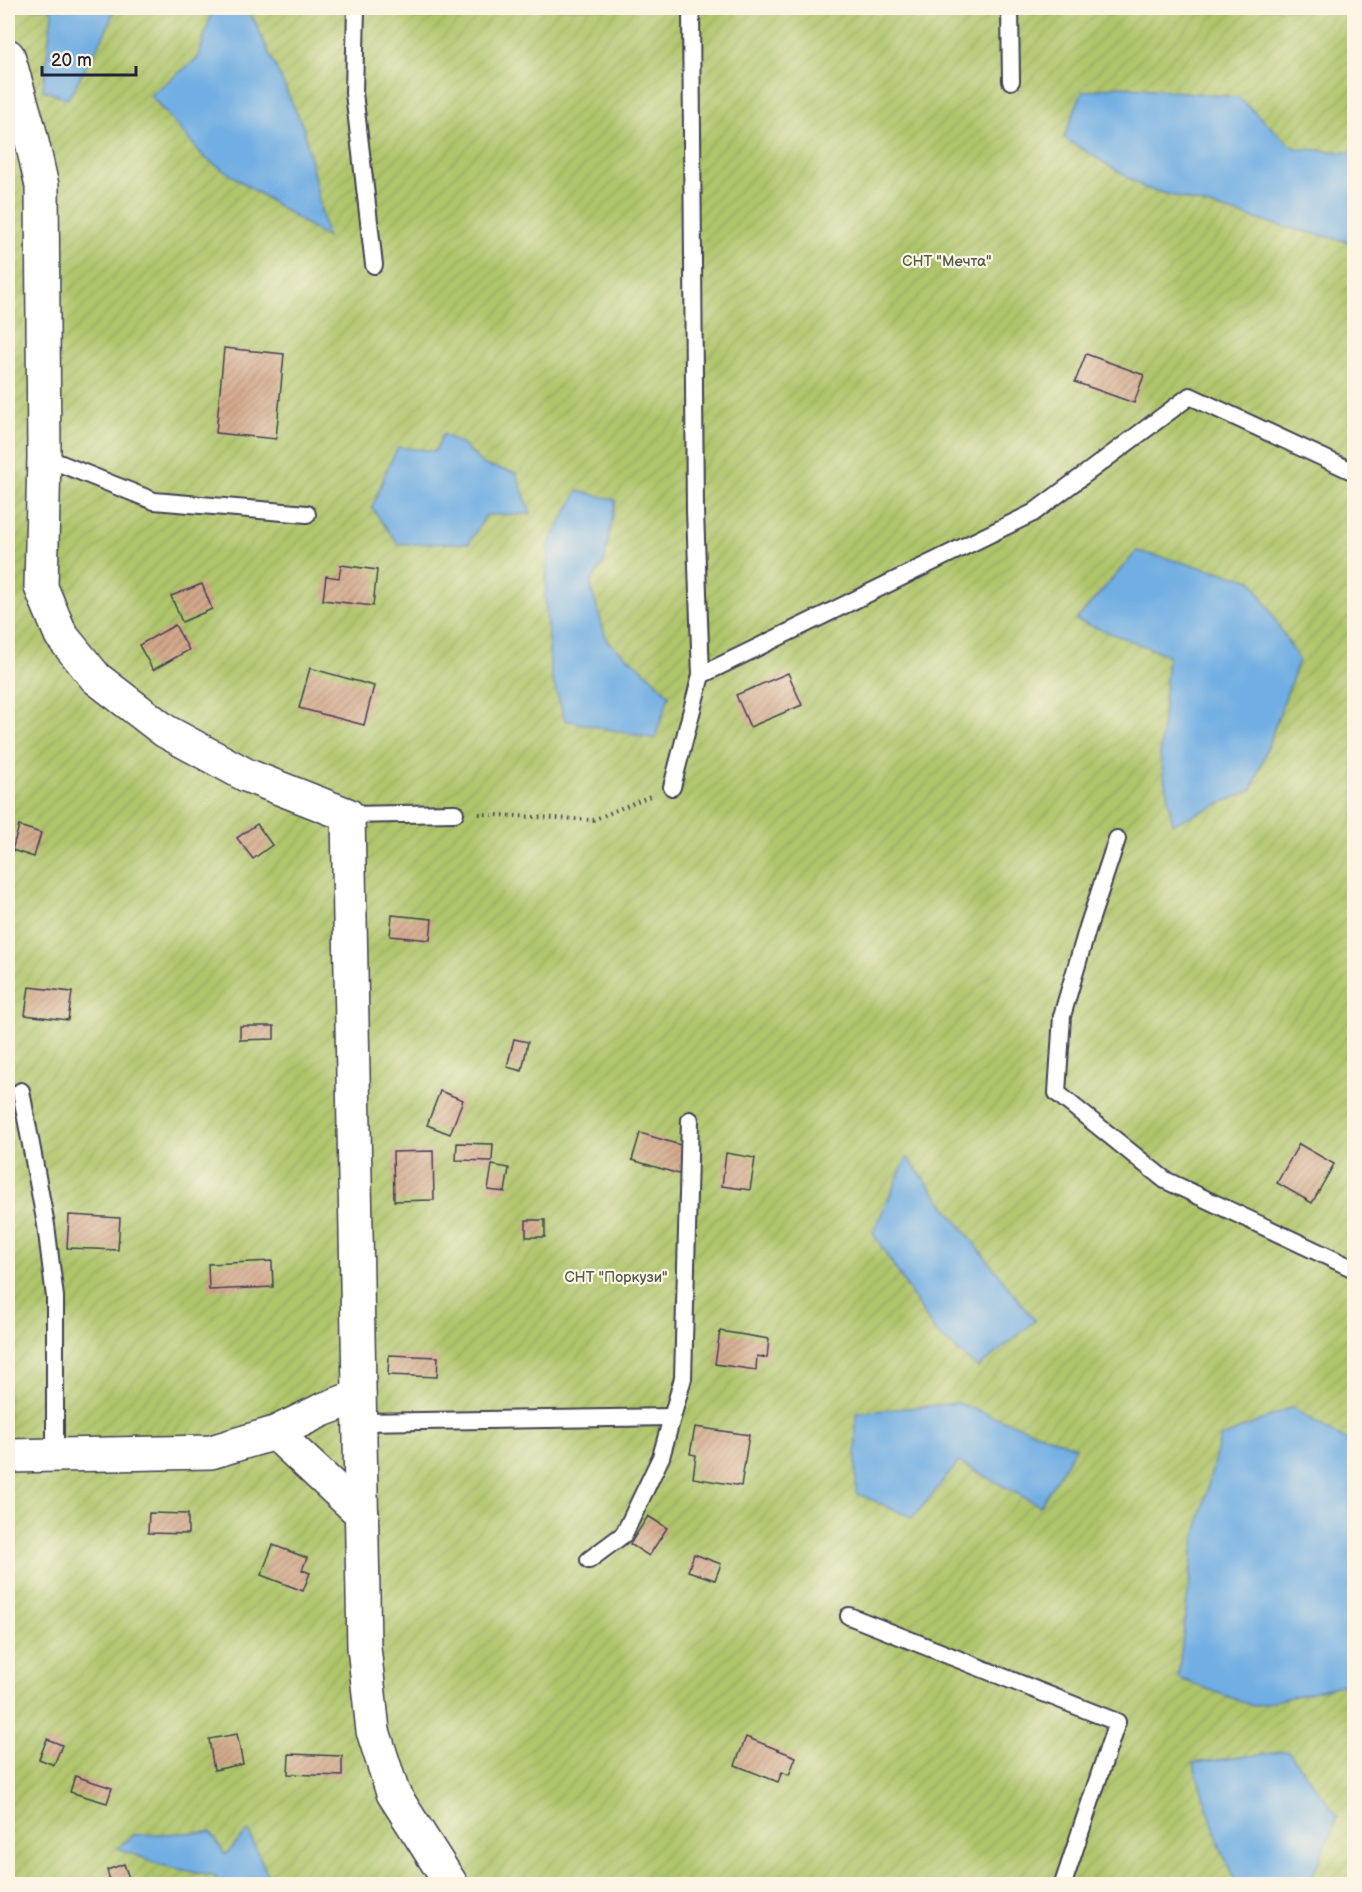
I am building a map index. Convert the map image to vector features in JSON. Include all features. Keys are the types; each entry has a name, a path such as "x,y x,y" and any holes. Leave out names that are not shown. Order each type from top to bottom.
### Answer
{"street":[{"path":"8,56 29,129 42,186 44,457 41,587 61,635 96,678 165,731 246,776 348,815 364,1647 373,1731 393,1793 451,1884"},
{"path":"8,1456 211,1452 274,1433 322,1410 360,1409"},
{"path":"274,1433 362,1514"}],"lane":[{"path":"356,8 354,93 374,265"},
{"path":"672,787 701,675 695,511 691,8"},
{"path":"1010,8 1011,81"},
{"path":"701,675 1033,513 1190,396 1354,472"},
{"path":"44,457 154,501 307,514"},
{"path":"348,815 455,813"},
{"path":"1117,839 1062,1016 1057,1093 1165,1179 1354,1269"},
{"path":"21,1091 46,1225 55,1297 55,1456"},
{"path":"589,1560 624,1534 661,1457 683,1378 690,1120"},
{"path":"360,1409 672,1417"},
{"path":"849,1616 1117,1722 1063,1884"}],"path":[{"path":"455,813 593,820 672,787"}],"green space":[{"name":"СНТ \"Поркузи\"","path":"8,8 1354,8 1354,1884 8,1884"}],"water":[{"path":"50,8 135,8 115,9 104,35 68,99 43,90 52,13"},
{"path":"213,8 245,8 255,22 304,129 327,238 205,158 150,95 198,58"},
{"path":"1119,86 1238,97 1294,148 1354,153 1354,243 1281,226 1145,188 1064,138 1082,92"},
{"path":"443,434 463,445 484,465 516,473 531,514 486,515 469,543 398,544 372,508 388,467 398,447 435,451"},
{"path":"578,491 616,500 604,562 590,583 607,641 644,670 669,695 655,739 565,720 551,675 545,597 549,544"},
{"path":"1137,551 1252,580 1299,660 1252,790 1173,824 1160,756 1168,655 1076,620"},
{"path":"907,1157 1035,1321 978,1368 935,1332 873,1233"},
{"path":"958,1403 1076,1447 1040,1506 959,1462 913,1518 856,1493 856,1413"},
{"path":"1292,1407 1336,1435 1354,1443 1354,1682 1253,1706 1178,1678 1194,1543 1220,1438"},
{"path":"1288,1751 1338,1816 1309,1884 1236,1884 1220,1847 1193,1763"},
{"path":"248,1831 272,1884 216,1884 216,1877 161,1865 118,1848 133,1835 211,1832 225,1855"}],"building":[{"path":"8,231 11,231 10,266 8,266"},
{"path":"224,348 284,354 276,439 216,433"},
{"path":"1086,354 1144,375 1134,403 1075,382"},
{"path":"341,565 377,570 373,606 323,600 326,576 339,578"},
{"path":"202,584 212,609 182,622 171,596"},
{"path":"175,625 189,650 153,670 139,645"},
{"path":"310,668 374,686 364,725 299,708"},
{"path":"788,673 802,705 750,727 736,695"},
{"path":"257,824 272,845 253,859 237,838"},
{"path":"19,826 41,833 34,857 12,850"},
{"path":"392,915 432,919 430,940 390,936"},
{"path":"29,987 72,992 68,1020 25,1015"},
{"path":"240,1026 274,1026 274,1039 240,1040"},
{"path":"514,1039 528,1042 522,1071 507,1067"},
{"path":"440,1091 463,1100 450,1134 427,1125"},
{"path":"640,1133 687,1147 679,1174 632,1160"},
{"path":"457,1143 493,1144 492,1161 456,1160"},
{"path":"1299,1144 1334,1164 1312,1203 1277,1183"},
{"path":"433,1151 434,1200 394,1201 393,1152"},
{"path":"726,1153 755,1158 750,1190 722,1186"},
{"path":"492,1165 509,1168 505,1192 488,1190"},
{"path":"69,1215 120,1218 118,1250 67,1248"},
{"path":"526,1220 545,1220 545,1237 526,1237"},
{"path":"272,1261 273,1287 209,1290 208,1264"},
{"path":"720,1331 769,1339 767,1358 757,1356 756,1370 715,1364"},
{"path":"389,1355 438,1357 437,1377 388,1375"},
{"path":"695,1427 749,1435 741,1486 693,1478 696,1455 690,1454"},
{"path":"149,1513 188,1514 188,1534 148,1533"},
{"path":"648,1516 667,1528 649,1556 630,1544"},
{"path":"273,1545 307,1558 302,1570 310,1573 303,1591 261,1575"},
{"path":"694,1554 721,1564 715,1580 688,1571"},
{"path":"237,1734 243,1764 214,1770 209,1739"},
{"path":"746,1737 796,1757 789,1775 782,1772 778,1782 735,1765"},
{"path":"47,1739 62,1745 54,1765 39,1759"},
{"path":"289,1754 342,1756 342,1776 288,1774"},
{"path":"75,1776 112,1788 107,1803 70,1792"},
{"path":"124,1864 131,1884 111,1884 107,1870"}],"park label":[{"name":"СНТ \"Мечта\"","path":"947,261"}]}
